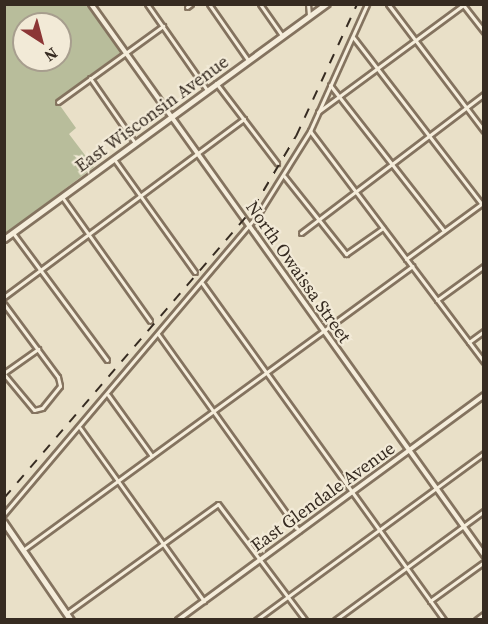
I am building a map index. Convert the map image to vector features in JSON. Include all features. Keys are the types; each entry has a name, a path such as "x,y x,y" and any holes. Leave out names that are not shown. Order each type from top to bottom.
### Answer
{"main road":[{"name":"East Wisconsin Avenue","path":"315,10 319,4"},
{"name":"East Wisconsin Avenue","path":"4,239 326,4"},
{"path":"4,522 71,620"},
{"path":"4,529 14,538"}],"street":[{"name":"North Owaissa Street","path":"91,4 483,555"},
{"path":"147,4 207,90"},
{"path":"209,4 248,60"},
{"path":"260,4 282,35"},
{"path":"308,4 309,15"},
{"path":"4,514 80,428 249,227 284,176 310,131 367,4"},
{"path":"388,4 483,131"},
{"path":"318,112 342,97 463,5 483,32"},
{"path":"58,102 163,26"},
{"path":"353,37 482,202 406,259"},
{"path":"90,78 135,143"},
{"path":"216,83 277,163"},
{"path":"330,85 342,97 444,231"},
{"path":"301,233 483,94"},
{"path":"4,297 243,119"},
{"path":"310,131 483,362"},
{"path":"114,159 195,272"},
{"path":"284,176 347,255 383,228"},
{"path":"62,197 150,321"},
{"path":"13,233 107,360"},
{"path":"22,550 412,266"},
{"path":"437,300 483,266"},
{"path":"202,283 444,620"},
{"path":"4,304 38,349 61,383 40,410 34,410 4,373 38,349"},
{"path":"469,342 483,331"},
{"path":"158,334 299,531"},
{"path":"108,395 152,456"},
{"name":"East Glendale Avenue","path":"178,620 483,395"},
{"path":"80,428 204,601"},
{"path":"256,620 483,453"},
{"path":"67,613 218,504 305,620"},
{"path":"335,620 483,511"},
{"path":"430,601 483,562"},
{"path":"476,620 483,614"}],"green space":[{"path":"5,5 86,5 121,52 56,100 76,128 69,134 94,167 5,234"}],"railway":[{"path":"4,498 253,208 296,136 357,4"}]}
